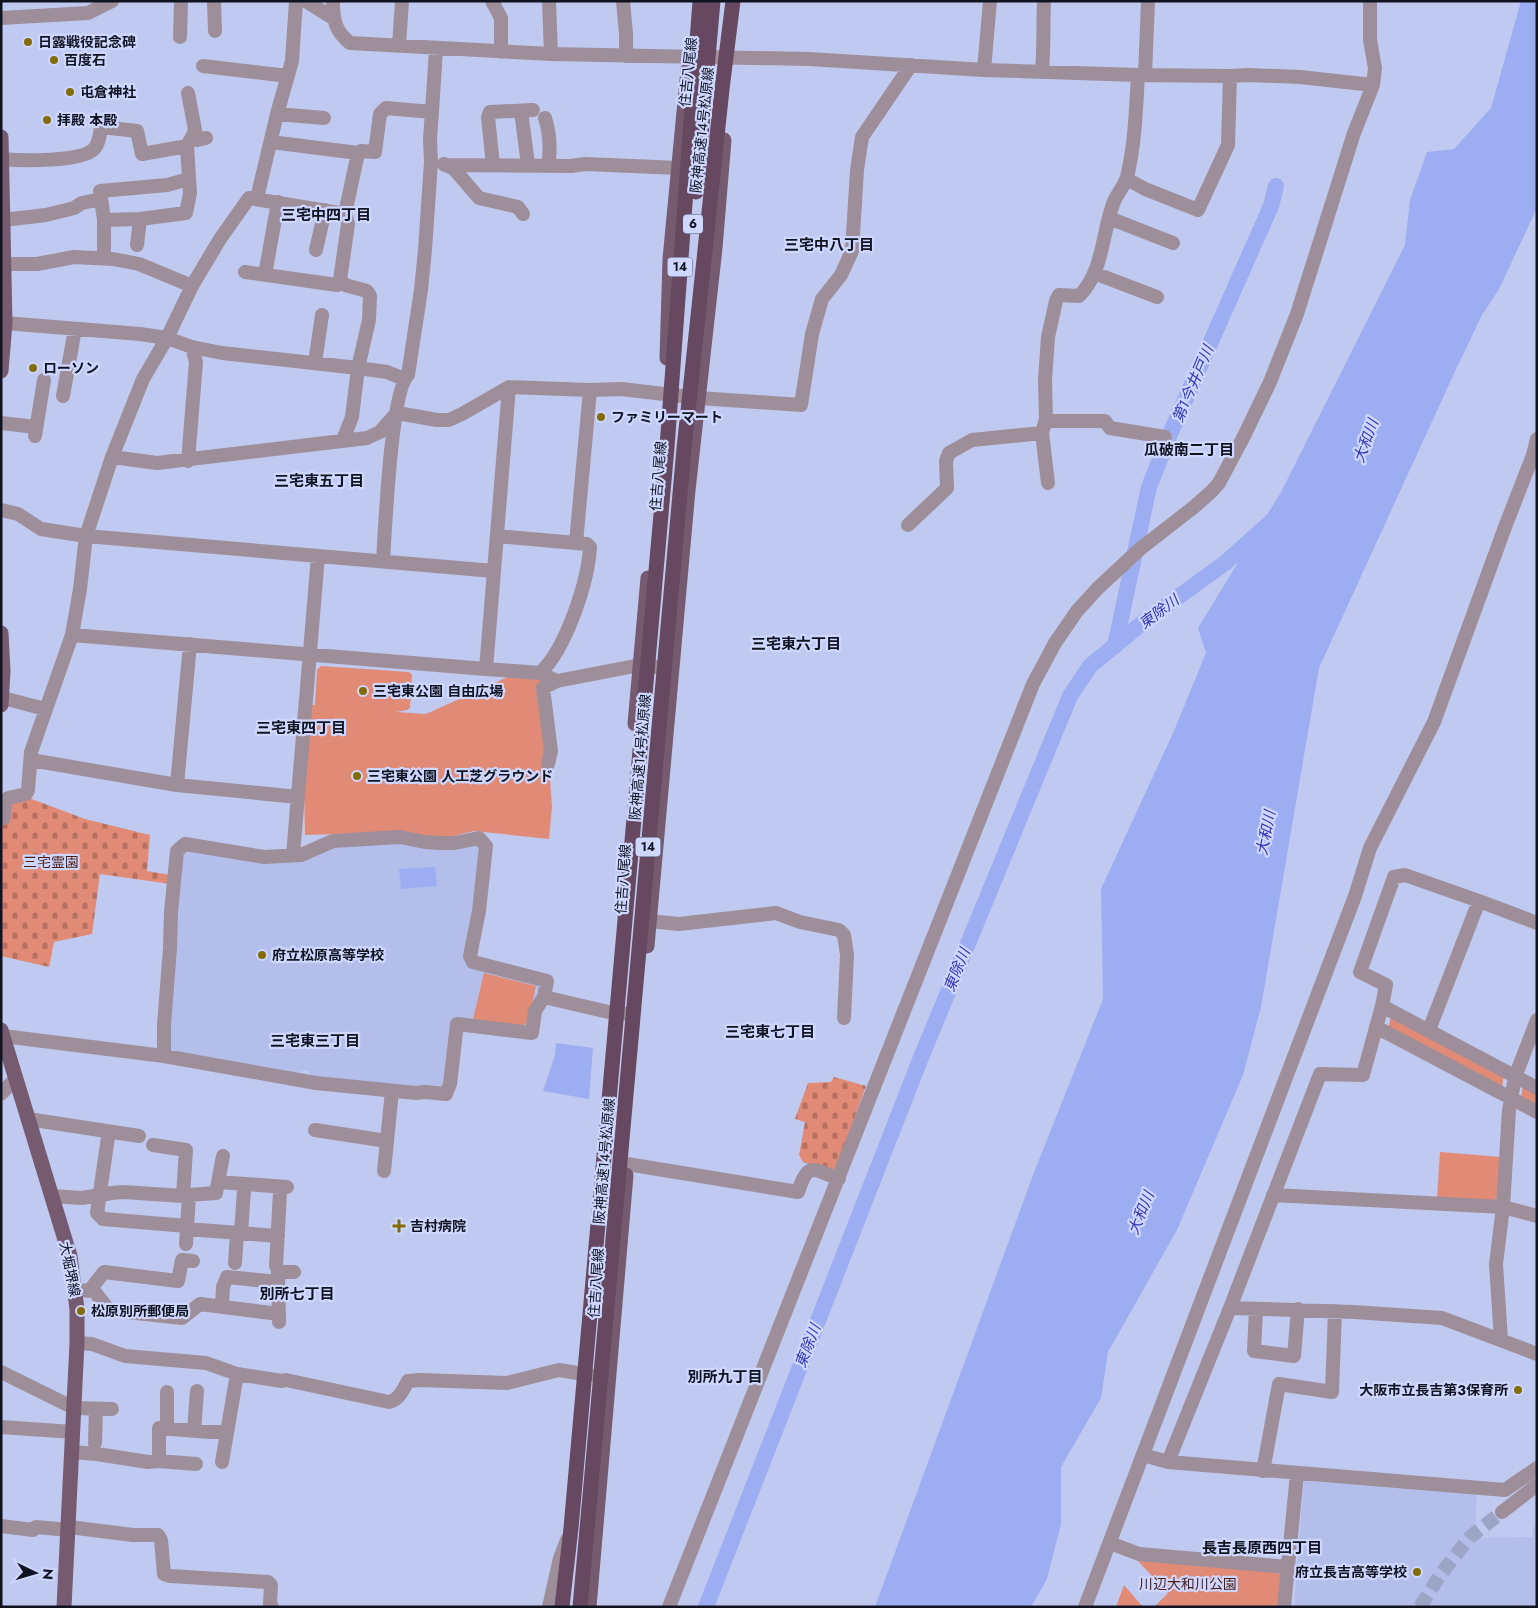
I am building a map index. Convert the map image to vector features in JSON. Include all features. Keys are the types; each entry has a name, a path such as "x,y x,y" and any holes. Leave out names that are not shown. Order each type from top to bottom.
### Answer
{"highway":[{"name":"阪神高速14号松原線","path":"562,1607 667,447 700,1"},
{"name":"6","path":"667,447 691,245 713,1"},
{"path":"722,89 728,1"},
{"name":"阪神高速14号松原線","path":"580,1607 684,448 722,89 734,1"}],"main road":[{"name":"住吉八尾線","path":"557,1607 576,1519 590,1375 613,1012 640,665 666,394 670,260 696,1"},
{"name":"住吉八尾線","path":"589,1607 688,490 715,248 734,1"},
{"path":"1,137 4,264 4,321 1,371"},
{"path":"1,633 2,702"},
{"name":"大堀堺線","path":"2,1033 51,1196 82,1290 78,1321 64,1607"}],"street":[{"path":"180,37 181,1"},
{"path":"214,1 215,31"},
{"path":"257,198 292,61 296,1"},
{"path":"306,1 333,18"},
{"path":"333,1 333,18 340,35 350,43 551,54 809,59 984,70 1300,77 1373,84"},
{"path":"399,46 402,1"},
{"path":"492,1 501,18 501,52"},
{"path":"549,1 551,54"},
{"path":"623,1 626,56"},
{"path":"984,70 990,1"},
{"path":"1042,72 1044,1"},
{"path":"1048,483 1042,433 1046,419 1048,338 1059,295 1079,296 1087,288 1094,273 1113,203 1126,179 1142,75 1148,1"},
{"path":"669,1607 1033,684 1055,643 1077,611 1140,549 1194,507 1219,483 1270,382 1297,314 1354,133 1373,84 1375,68 1370,40 1370,1"},
{"path":"1,18 88,13 103,3"},
{"path":"383,561 395,415 404,379 408,375 421,290 431,162 430,138 436,49"},
{"path":"112,457 157,464 367,438 380,432 395,415 403,414 437,420 449,420 509,387 590,390 620,389 699,398 801,405 812,334 822,299 841,275 852,250 857,170 862,138 911,65"},
{"path":"203,66 288,76"},
{"path":"1126,179 1145,189 1198,210 1228,145 1230,76"},
{"path":"2,159 68,158 86,154 96,147 101,127 137,131 142,154 187,146 201,134 188,93"},
{"path":"271,142 358,153 361,151 375,152 380,114 386,108 432,112"},
{"path":"493,165 488,117 490,112 527,111 528,166"},
{"path":"277,114 324,118"},
{"path":"545,118 550,132 548,166"},
{"path":"104,220 140,219 186,213 190,193 187,146"},
{"path":"343,440 352,417 358,368 368,320 370,296 367,291 345,285 340,280 348,224 345,214 358,153"},
{"path":"431,162 528,166 571,166 585,164 679,168"},
{"path":"445,164 454,169 479,198 518,207 523,214"},
{"path":"104,258 104,220 100,191 167,185 189,179"},
{"path":"4,818 5,802 8,798 26,794 28,790 31,752 72,635 86,536 112,457 143,379 167,338 192,286 220,239 249,198 345,214"},
{"path":"3,220 46,215 101,199"},
{"path":"265,275 278,202"},
{"path":"316,250 325,210"},
{"path":"1109,218 1173,242"},
{"path":"137,245 140,219"},
{"path":"4,264 37,264 74,257 104,258 140,264 192,286"},
{"path":"245,272 338,285 343,283"},
{"path":"1094,273 1157,297"},
{"path":"315,363 322,315"},
{"path":"4,321 140,334 167,338 192,347 222,353 387,372 404,379"},
{"path":"63,396 75,329"},
{"path":"188,461 196,362 192,347"},
{"path":"1,423 36,432 44,380"},
{"path":"486,668 509,387"},
{"path":"576,543 590,390"},
{"path":"1046,419 1052,421 1105,421 1110,428 1165,437"},
{"path":"908,525 947,488 946,461 949,453 972,440 1042,433"},
{"path":"1085,1607 1355,896 1370,848 1434,722 1533,455 1537,439"},
{"path":"1,510 18,514 41,529 86,536 494,571"},
{"path":"497,536 587,544 590,547 588,570 574,617 545,668"},
{"path":"293,856 318,556"},
{"path":"72,635 486,668 545,668 572,678"},
{"path":"178,785 190,644"},
{"path":"548,764 551,751 540,688 557,681 640,665 672,669"},
{"path":"545,668 557,681"},
{"path":"2,702 45,709"},
{"path":"31,760 178,785 298,797"},
{"path":"2,1033 164,1056 316,1083 416,1094 426,1092 446,1094 450,1084 457,1024 532,1033 536,1011 544,997 548,982 473,962 470,956 479,911 486,846 479,838 455,843 425,842 400,837 333,841 301,855 264,857 185,844 177,851 171,912 164,1025 164,1056"},
{"path":"1168,1462 1230,1308 1320,1074 1363,1075 1386,985 1360,972 1394,877 1405,875 1537,923"},
{"path":"1429,1030 1479,901"},
{"path":"649,921 679,924 776,913 800,922 839,930 844,935 847,955 844,1018"},
{"path":"544,997 613,1012 640,1015"},
{"path":"1382,1006 1537,1088"},
{"path":"1501,1340 1496,1264 1503,1207 1511,1099 1515,1077 1537,1020"},
{"path":"1376,1027 1537,1112"},
{"path":"1,1094 16,1078"},
{"path":"384,1171 392,1091"},
{"path":"28,1119 139,1136"},
{"path":"314,1130 387,1141"},
{"path":"108,1137 97,1213 103,1219 278,1236"},
{"path":"154,1145 186,1150 186,1244"},
{"path":"51,1196 82,1198 124,1192 186,1195 216,1193 224,1156"},
{"path":"627,1164 798,1192 803,1176 808,1172 815,1170 839,1179"},
{"path":"218,1182 283,1190 276,1266"},
{"path":"235,1262 244,1190"},
{"path":"1273,1195 1503,1207 1537,1216"},
{"path":"82,1290 104,1272 178,1281 182,1260 193,1262"},
{"path":"82,1290 94,1291 109,1310 182,1318 200,1304 279,1318 278,1272 294,1272"},
{"path":"222,1307 223,1287 227,1277 278,1282"},
{"path":"1230,1308 1256,1310 1298,1309 1442,1318 1537,1354"},
{"path":"1256,1310 1254,1351 1294,1356 1298,1309"},
{"path":"1263,1471 1279,1384 1332,1392 1335,1311"},
{"path":"77,1342 92,1344 125,1356 206,1363 237,1374 286,1380 389,1402 394,1401 400,1395 408,1381 507,1383 559,1370 590,1375"},
{"path":"1,1372 74,1408 112,1409"},
{"path":"222,1462 237,1374"},
{"path":"194,1431 196,1391"},
{"path":"167,1392 167,1428"},
{"path":"95,1443 96,1408"},
{"path":"1,1427 73,1432"},
{"path":"159,1460 159,1428 226,1432"},
{"path":"72,1452 148,1462 159,1460 196,1464"},
{"path":"1144,1455 1168,1462 1505,1490 1537,1468"},
{"path":"1284,1607 1297,1474"},
{"path":"1502,1512 1537,1485"},
{"path":"549,1607 560,1558 576,1519"},
{"path":"1,1526 33,1530 36,1527 69,1528 133,1535 158,1535 161,1540 164,1574 170,1576 268,1582 271,1585 270,1604 272,1607"},
{"path":"1110,1543 1139,1554 1288,1568"}],"shaded area":[{"path":"412,843 476,844 481,852 474,917 466,965 538,984 541,994 530,1023 523,1028 454,1020 442,1091 309,1078 309,1071 295,1073 168,1053 181,855 190,849 266,862 331,847"},
{"name":"府立長吉高等学校","path":"1304,1477 1477,1492 1475,1538 1532,1537 1537,1512 1537,1607 1294,1607"}],"green space":[{"path":"321,666 409,672 412,675 410,708 396,712 426,714 512,675 551,681 536,687 550,778 552,807 549,839 474,831 446,838 403,832 305,835 304,780 310,705 315,705 317,670"},
{"name":"三宅霊園","path":"29,798 85,819 150,835 147,871 171,875 170,884 100,874 92,934 54,942 49,967 1,956 1,820 9,803"},
{"path":"484,973 536,986 528,1022 523,1026 473,1019"},
{"path":"1391,1016 1504,1074 1502,1089 1388,1030"},
{"path":"834,1077 866,1086 834,1174 803,1162 799,1155 805,1122 795,1119 808,1083 831,1082"},
{"path":"1523,1084 1537,1092 1537,1107 1521,1099"},
{"path":"1440,1152 1501,1157 1498,1197 1494,1201 1437,1198"},
{"name":"川辺大和川公園","path":"1136,1559 1278,1572 1281,1575 1278,1607 1154,1607 1168,1593"},
{"name":"川辺大和川公園","path":"1124,1585 1143,1607 1116,1607"}],"water":[{"name":"大和川","path":"1521,1 1537,1 1537,208 1499,289 1482,315 1458,365 1319,668 1261,1007 1243,1075 1177,1230 1108,1352 1101,1398 1061,1467 1061,1524 1047,1579 1031,1607 875,1607 1033,1175 1103,999 1101,889 1173,733 1206,653 1198,628 1281,492 1405,245 1410,200 1427,152 1454,149 1491,108"},
{"path":"435,867 437,886 401,889 399,869"},
{"path":"556,1043 593,1048 589,1099 543,1091 555,1055"}],"waterway":[{"name":"第1今井戸川","path":"1115,646 1149,487 1170,434 1271,206 1276,186"},
{"name":"東除川","path":"706,1607 920,1060 1070,696 1090,666 1141,624 1225,563 1272,521"}],"tunnel":[{"path":"1420,1607 1440,1575 1470,1537 1502,1512"}],"place":[{"name":"日露戦役記念碑","path":"28,42"},
{"name":"百度石","path":"54,60"},
{"name":"屯倉神社","path":"70,92"},
{"name":"拝殿 本殿","path":"47,120"},
{"name":"ローソン","path":"33,368"},
{"name":"ファミリーマート","path":"601,417"},
{"name":"三宅東公園 自由広場","path":"363,691"},
{"name":"三宅東公園 人工芝グラウンド","path":"357,776"},
{"name":"府立松原高等学校","path":"262,955"},
{"name":"吉村病院","path":"399,1226"},
{"name":"松原別所郵便局","path":"81,1311"},
{"name":"大阪市立長吉第３保育所","path":"1518,1390"},
{"name":"府立長吉高等学校","path":"1417,1572"}],"district":[{"name":"三宅中四丁目","path":"326,215"},
{"name":"三宅中八丁目","path":"829,245"},
{"name":"瓜破南二丁目","path":"1189,450"},
{"name":"三宅東五丁目","path":"319,481"},
{"name":"三宅東六丁目","path":"796,644"},
{"name":"三宅東四丁目","path":"301,728"},
{"name":"三宅東七丁目","path":"770,1032"},
{"name":"三宅東三丁目","path":"315,1041"},
{"name":"別所七丁目","path":"297,1294"},
{"name":"別所九丁目","path":"725,1377"},
{"name":"長吉長原西四丁目","path":"1262,1548"}]}
